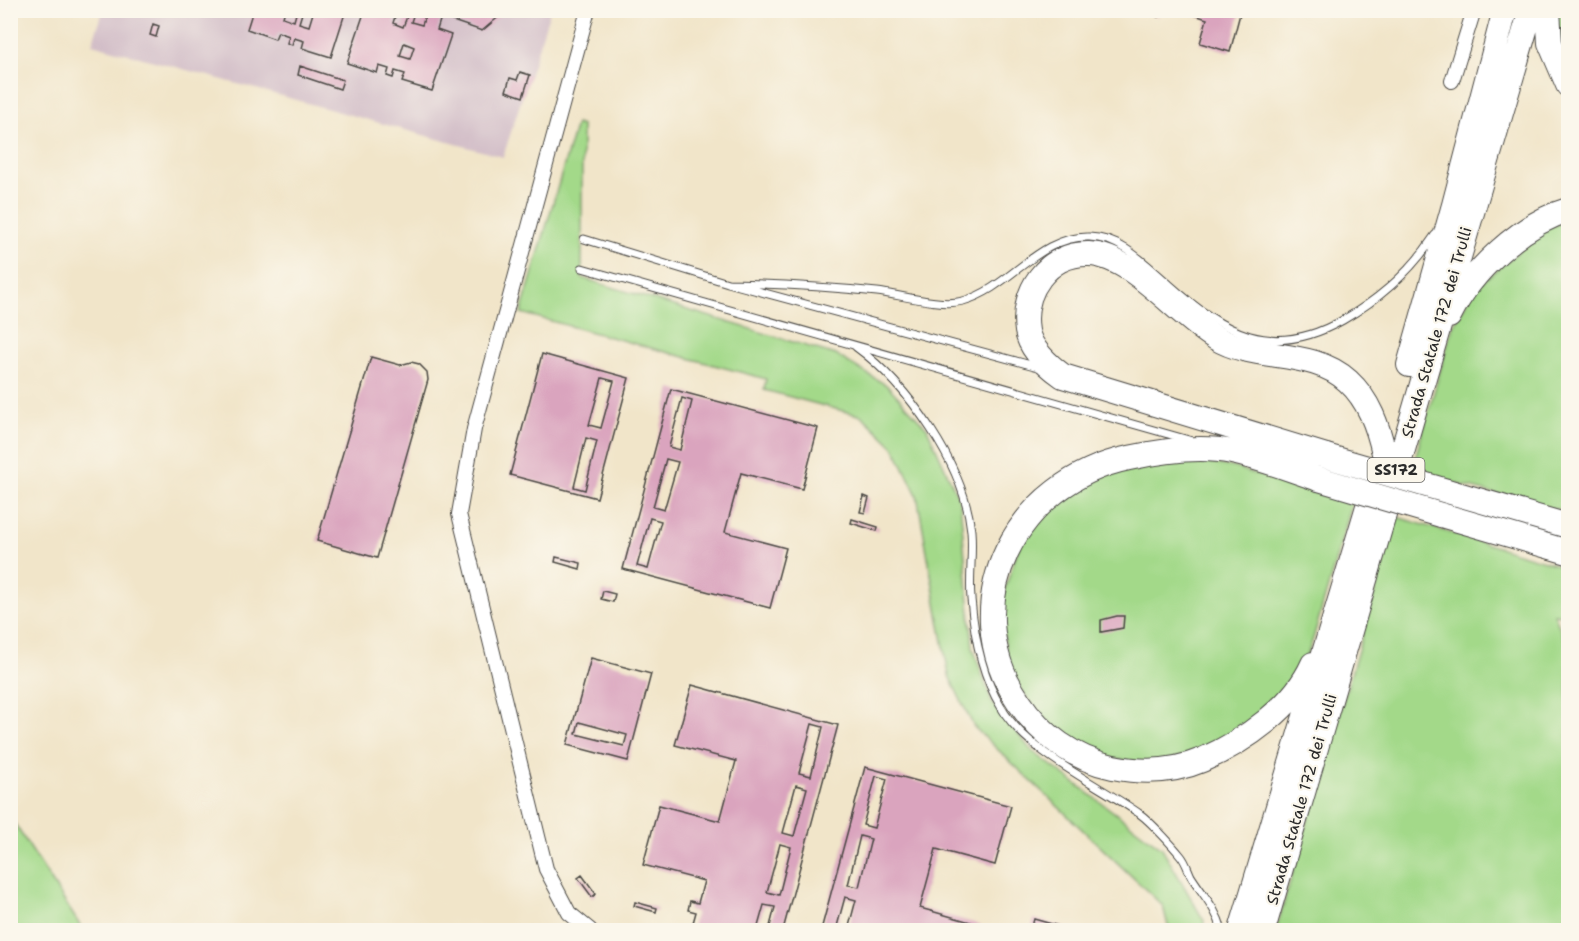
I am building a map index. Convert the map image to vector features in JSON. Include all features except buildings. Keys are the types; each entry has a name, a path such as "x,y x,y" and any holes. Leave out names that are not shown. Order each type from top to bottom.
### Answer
{"highway":[{"name":"Strada Statale 172 dei Trulli","path":"1242,930 1384,453 1454,205 1504,10"},
{"name":"Strada Statale 172 dei Trulli","path":"1263,930 1531,10"},
{"path":"1548,10 1550,43 1569,85"},
{"path":"1428,358 1453,307 1482,270 1537,224 1569,210"},
{"path":"1384,453 1363,398 1347,380 1326,366 1268,352 1245,350 1216,338 1114,259 1088,254 1061,259 1039,275 1027,302 1027,333 1044,362 1059,373 1323,467 1442,515 1569,552"},
{"path":"1337,609 1311,668 1299,687 1276,712 1214,755 1185,767 1155,771 1123,769 1096,763 1064,748 1043,731 1022,706 998,661 992,616 1000,564 1025,520 1045,498 1068,482 1114,461 1172,451 1231,452 1323,467 1447,491 1569,526"},
{"path":"1497,504 1569,518"}],"street":[{"path":"588,10 474,429 459,514 546,869 569,913 590,930"},
{"path":"1452,81 1474,10"}],"lane":[{"path":"729,283 802,285 961,302 999,284 1034,255 1069,237 1092,237 1109,242 1142,258 1169,285 1233,332 1262,340 1285,338 1315,333 1335,325 1380,295 1418,262 1454,205"},
{"path":"584,239 729,283 1059,373"},
{"path":"582,268 1231,452"},
{"path":"856,347 898,388 949,456 965,496 971,532 971,600 978,640 985,673 1001,709 1028,741 1142,815 1182,856 1191,875 1218,913 1222,930"}],"shaded area":[{"path":"103,11 550,11 503,157 92,44"}],"green space":[{"path":"1553,11 1568,11 1568,77"},
{"path":"576,124 582,126 582,278 836,355 888,386 927,428 960,502 973,648 992,703 1032,751 1162,848 1204,921 1205,930 1169,930 1163,906 974,727 949,676 917,495 894,447 862,416 764,390 766,379 521,313"},
{"path":"1568,222 1568,510 1554,509 1411,472 1453,326 1475,288 1549,226"},
{"path":"1184,459 1233,467 1352,504 1313,639 1304,664 1289,686 1246,730 1215,748 1154,764 1097,757 1050,729 1010,674 999,607 1024,531 1099,473"},
{"path":"1397,517 1568,568 1568,616 1554,614 1568,648 1568,930 1276,930"},
{"path":"11,818 83,930 11,930"}]}
